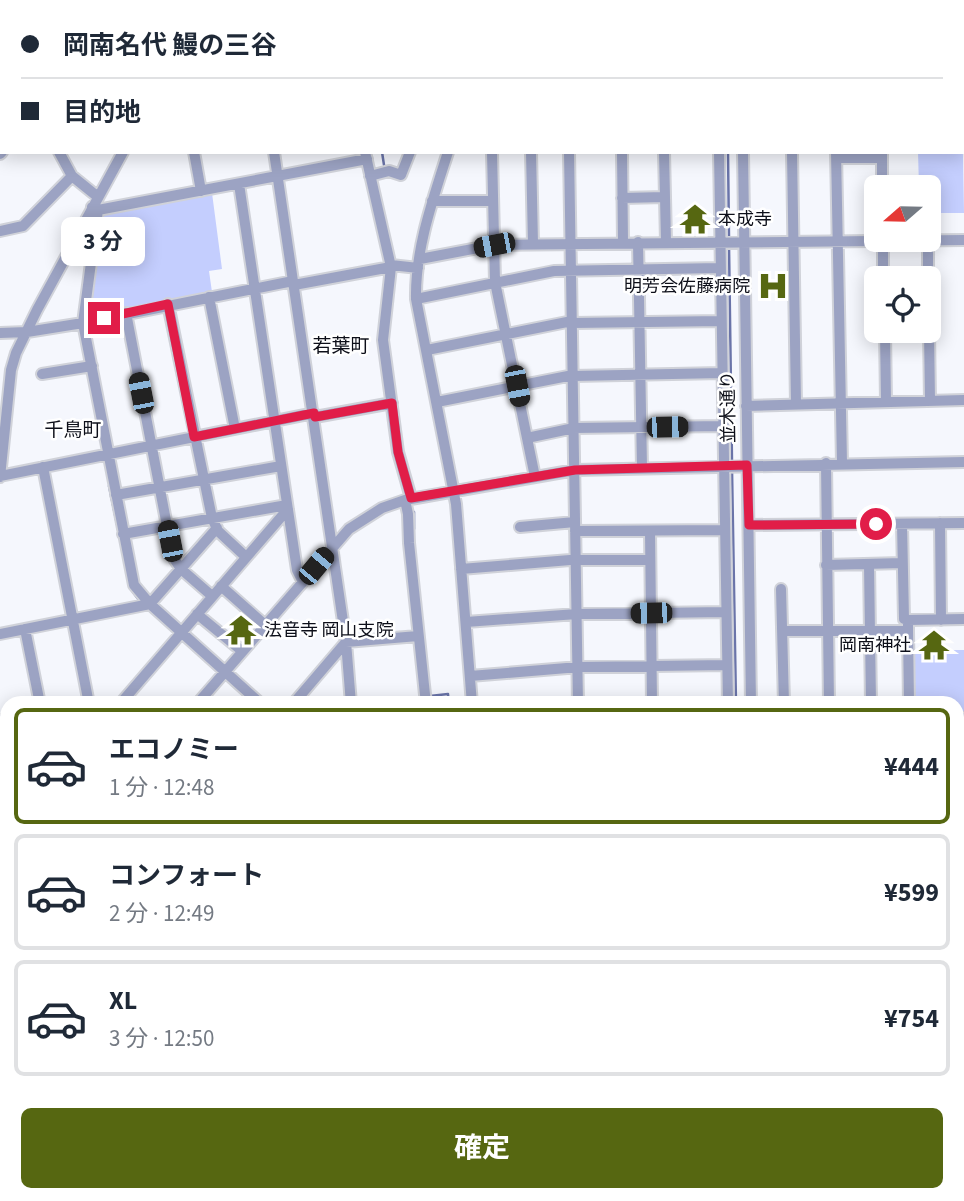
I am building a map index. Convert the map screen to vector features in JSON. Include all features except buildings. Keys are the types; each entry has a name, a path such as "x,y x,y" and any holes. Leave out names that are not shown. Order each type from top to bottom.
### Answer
{"street":[{"path":"60,154 72,176 98,197"},
{"path":"122,154 98,197 95,209 83,323 89,366 134,585 150,604 252,696"},
{"path":"194,154 201,191"},
{"path":"274,154 333,546 350,696"},
{"path":"370,176 389,171 401,175 409,154"},
{"path":"447,154 432,201 419,263 416,299 453,490 471,696"},
{"path":"492,154 495,282 535,477"},
{"path":"531,154 533,244"},
{"path":"569,154 578,696"},
{"path":"622,154 623,242"},
{"path":"664,154 666,242"},
{"path":"719,154 731,242 720,268 723,426 734,465 725,530 727,696"},
{"name":"並木通り","path":"743,154 731,242 746,405 734,465 749,525 751,696"},
{"path":"792,154 796,404"},
{"path":"842,463 836,155 882,155 882,175"},
{"path":"95,209 278,177 366,156 391,266 383,340 398,452 408,499 408,543 425,696"},
{"path":"0,231 23,226 72,176"},
{"path":"239,184 297,570 303,582"},
{"path":"622,198 665,197"},
{"path":"432,201 493,201"},
{"path":"95,209 27,332 11,370 0,476 275,421 392,403"},
{"path":"942,240 964,240"},
{"path":"0,332 27,332 83,323 254,288 419,263 494,245 864,241"},
{"path":"638,242 642,468"},
{"path":"416,299 554,271 720,268"},
{"path":"209,297 235,429"},
{"path":"168,304 214,523 246,557"},
{"path":"126,313 173,557 180,569 212,596"},
{"path":"426,350 572,322 721,321"},
{"path":"884,343 886,402"},
{"path":"929,343 930,401"},
{"path":"42,374 89,366"},
{"path":"437,402 573,376 722,373"},
{"path":"746,405 964,400"},
{"path":"527,438 574,428 723,426"},
{"path":"204,696 349,529 382,508 408,499 575,470 964,462"},
{"path":"826,463 829,696"},
{"path":"116,495 281,466"},
{"path":"43,467 87,696"},
{"path":"124,534 167,526 214,523 287,507"},
{"path":"127,696 287,507"},
{"path":"0,634 150,604 214,523"},
{"path":"940,523 941,620"},
{"path":"749,525 964,523"},
{"path":"901,524 904,620 908,625 909,696"},
{"path":"520,527 575,526 649,531 725,530"},
{"path":"649,531 652,696"},
{"path":"461,569 576,561 650,560"},
{"path":"826,565 902,563"},
{"path":"869,564 871,696"},
{"path":"220,586 265,625"},
{"path":"781,589 784,696"},
{"path":"466,622 578,614 726,612"},
{"path":"197,614 242,651"},
{"path":"782,631 870,631 964,619"},
{"path":"25,629 38,696"},
{"path":"300,696 346,642 418,636"},
{"path":"470,676 579,667 727,665"}],"shaded area":[{"path":"918,154 963,154 964,213 942,213 942,175 919,175"},
{"path":"212,193 222,269 209,271 212,292 88,316 103,213"},
{"path":"911,650 964,650 964,696 912,696"}],"waterway":[{"path":"382,154 384,165"},
{"path":"728,154 729,238"},
{"path":"729,245 732,462"},
{"path":"732,469 736,696"},
{"path":"109,486 129,582"},
{"path":"414,512 414,529"},
{"path":"133,592 141,603"},
{"path":"430,696 448,696"}],"place":[{"name":"本成寺","path":"695,219"},
{"name":"明芳会佐藤病院","path":"773,286"},
{"name":"法音寺 岡山支院","path":"241,630"},
{"name":"岡南神社","path":"934,645"}],"district":[{"name":"若葉町","path":"341,345"},
{"name":"千鳥町","path":"73,429"}],"route":[{"path":"104,318 168,304 194,437 314,413 315,417 392,403 398,452 411,498 575,470 747,465 749,525 876,524"}]}
